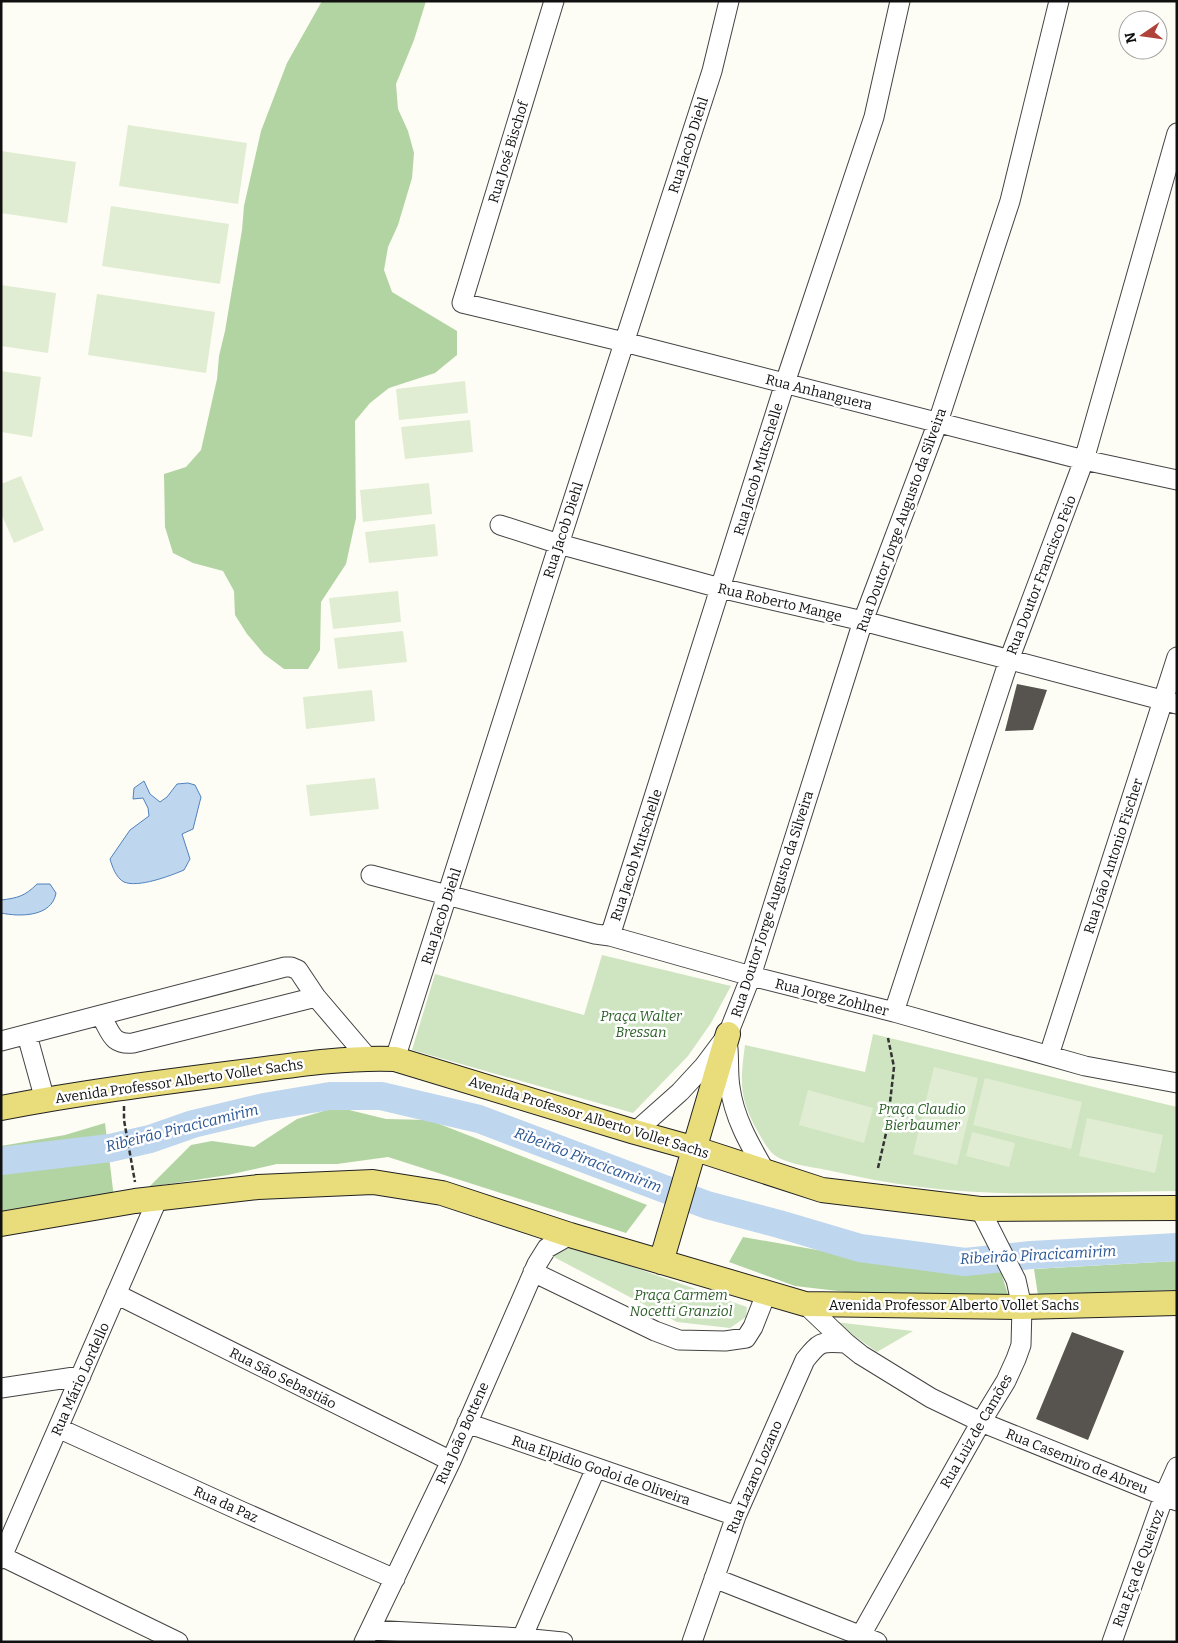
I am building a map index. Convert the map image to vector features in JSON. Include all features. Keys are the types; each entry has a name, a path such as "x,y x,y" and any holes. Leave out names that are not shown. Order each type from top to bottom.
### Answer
{"main road":[{"path":"661,1262 685,1176 696,1149 728,1034"},
{"name":"Avenida Professor Alberto Vollet Sachs","path":"1,1108 312,1062 368,1058 396,1059 696,1149 822,1190 985,1218 1177,1208"},
{"name":"Avenida Professor Alberto Vollet Sachs","path":"1,1224 116,1203 158,1198 258,1187 373,1182 442,1193 570,1235 804,1304 1022,1307 1177,1302"}],"street":[{"name":"Rua José Bischof","path":"462,303 554,1"},
{"name":"Rua Jacob Diehl","path":"396,1059 559,544 712,71 729,1"},
{"name":"Rua Jacob Mutschelle","path":"610,936 785,383 874,117 900,1"},
{"name":"Rua Doutor Jorge Augusto da Silveira","path":"635,1132 680,1092 704,1066 728,1034 751,976 864,621 938,422 1010,201 1059,1"},
{"name":"Rua Doutor Francisco Feio","path":"894,1012 1009,660 1084,460 1176,141"},
{"name":"Rua Anhanguera","path":"462,303 624,342 1084,460 1177,480"},
{"name":"Rua Roberto Mange","path":"500,525 559,544 720,588 864,621 1170,702"},
{"name":"Rua João Antonio Fischer","path":"1049,1056 1170,702 1177,656"},
{"name":"Rua Jorge Zohlner","path":"371,875 595,934 610,936 751,976 894,1012 1085,1066 1177,1083"},
{"path":"1,1041 291,967 298,970 316,996 368,1058"},
{"path":"101,1016 116,1042 123,1044 142,1041 316,996"},
{"name":"Rua Doutor Jorge Augusto da Silveira","path":"728,1034 730,1087 735,1111 764,1171"},
{"path":"27,1035 45,1100"},
{"name":"Rua Mário Lordello","path":"2,1557 158,1198"},
{"name":"Rua Luiz de Camões","path":"865,1640 980,1422 1006,1382 1021,1345 1022,1307 1016,1280 985,1218"},
{"name":"Rua João Bottene","path":"367,1636 451,1462 533,1272 547,1248 570,1235"},
{"path":"533,1272 679,1340 725,1341 746,1338 753,1328 766,1294"},
{"name":"Rua São Sebastião","path":"116,1294 451,1462"},
{"name":"Rua Casemiro de Abreu","path":"804,1304 846,1343 931,1398 980,1422 1170,1498"},
{"name":"Rua Lazaro Lozano","path":"692,1642 736,1516 805,1360 816,1346 825,1342 846,1343"},
{"path":"1,1388 81,1376"},
{"name":"Rua Elpidio Godoi de Oliveira","path":"467,1423 736,1516"},
{"name":"Rua da Paz","path":"58,1428 395,1579"},
{"name":"Rua Eça de Queiroz","path":"1112,1642 1170,1498 1177,1467"},
{"path":"522,1638 596,1468"},
{"path":"2,1557 178,1642"},
{"path":"714,1578 865,1640"},
{"path":"367,1636 522,1638 563,1642"}],"path":[{"path":"878,1168 886,1129 894,1067 888,1038"},
{"path":"124,1120 135,1175"}],"green space":[{"path":"322,1 426,1 414,40 396,84 398,109 408,131 414,153 412,178 398,225 388,247 384,270 392,292 457,331 457,355 435,373 389,388 370,403 355,421 356,518 346,564 321,602 320,650 308,669 284,669 264,654 247,634 235,615 234,591 223,571 193,563 173,553 165,527 164,474 186,467 201,450 217,379 219,356 242,230 244,206 261,131 287,63"},
{"path":"128,125 247,143 238,204 119,186"},
{"path":"1,151 76,162 67,223 1,213"},
{"path":"111,206 229,224 220,284 102,266"},
{"path":"1,285 56,293 48,353 1,346"},
{"path":"97,294 215,312 206,373 88,355"},
{"path":"1,371 41,377 32,437 1,432"},
{"path":"465,381 468,413 399,420 396,389"},
{"path":"470,420 473,452 405,459 401,427"},
{"path":"21,476 44,530 14,543 1,513 1,484"},
{"path":"429,483 432,514 363,522 360,490"},
{"path":"435,524 438,556 369,563 365,532"},
{"path":"398,591 401,622 333,629 329,598"},
{"path":"403,631 407,662 338,669 334,638"},
{"path":"372,690 375,721 306,729 303,697"},
{"path":"375,778 379,809 310,816 306,785"},
{"name":"Praça Walter Bressan","path":"602,955 731,986 711,1023 688,1056 633,1113 412,1050 435,974 584,1015"},
{"name":"Praça Claudio Bierbaumer","path":"873,1034 1177,1107 1177,1191 1048,1194 952,1190 897,1184 791,1163 773,1154 758,1132 744,1100 742,1070 745,1045 865,1072"},
{"path":"934,1067 978,1078 957,1165 913,1154"},
{"path":"985,1078 1082,1102 1071,1149 973,1125"},
{"path":"808,1090 873,1108 864,1143 799,1125"},
{"path":"337,1107 386,1119 429,1120 647,1205 626,1233 388,1157 337,1164 277,1164 228,1175 149,1187 191,1145 212,1141 254,1147 297,1119"},
{"path":"1087,1118 1163,1135 1155,1173 1079,1156"},
{"path":"105,1123 114,1198 1,1218 1,1146 65,1135"},
{"path":"972,1132 1015,1143 1009,1167 966,1156"},
{"path":"743,1237 948,1273 1000,1269 1009,1298 855,1293 795,1286 729,1262"},
{"name":"Praça Carmem Nocetti Granziol","path":"573,1246 747,1307 746,1317 730,1328 677,1322 552,1256"},
{"path":"1177,1261 1177,1290 1038,1295 1034,1269"},
{"path":"835,1322 913,1331 877,1352"}],"water":[{"path":"144,781 150,794 160,802 167,797 177,784 188,783 195,785 201,797 193,829 182,834 190,859 184,870 137,884 124,882 119,878 110,859 130,830 149,816 148,808 143,798 133,799 134,788"},
{"path":"37,884 50,884 56,893 48,907 34,914 17,915 1,913 1,900 21,896"}],"building":[{"path":"1017,684 1047,690 1033,730 1005,731"},
{"path":"1072,1332 1124,1351 1088,1440 1036,1419"}],"waterway":[{"name":"Ribeirão Piracicamirim","path":"1,1161 110,1148 150,1139 193,1124 264,1107 330,1096 381,1096 479,1119 707,1205 860,1248 965,1262 1031,1255 1177,1247"}]}
